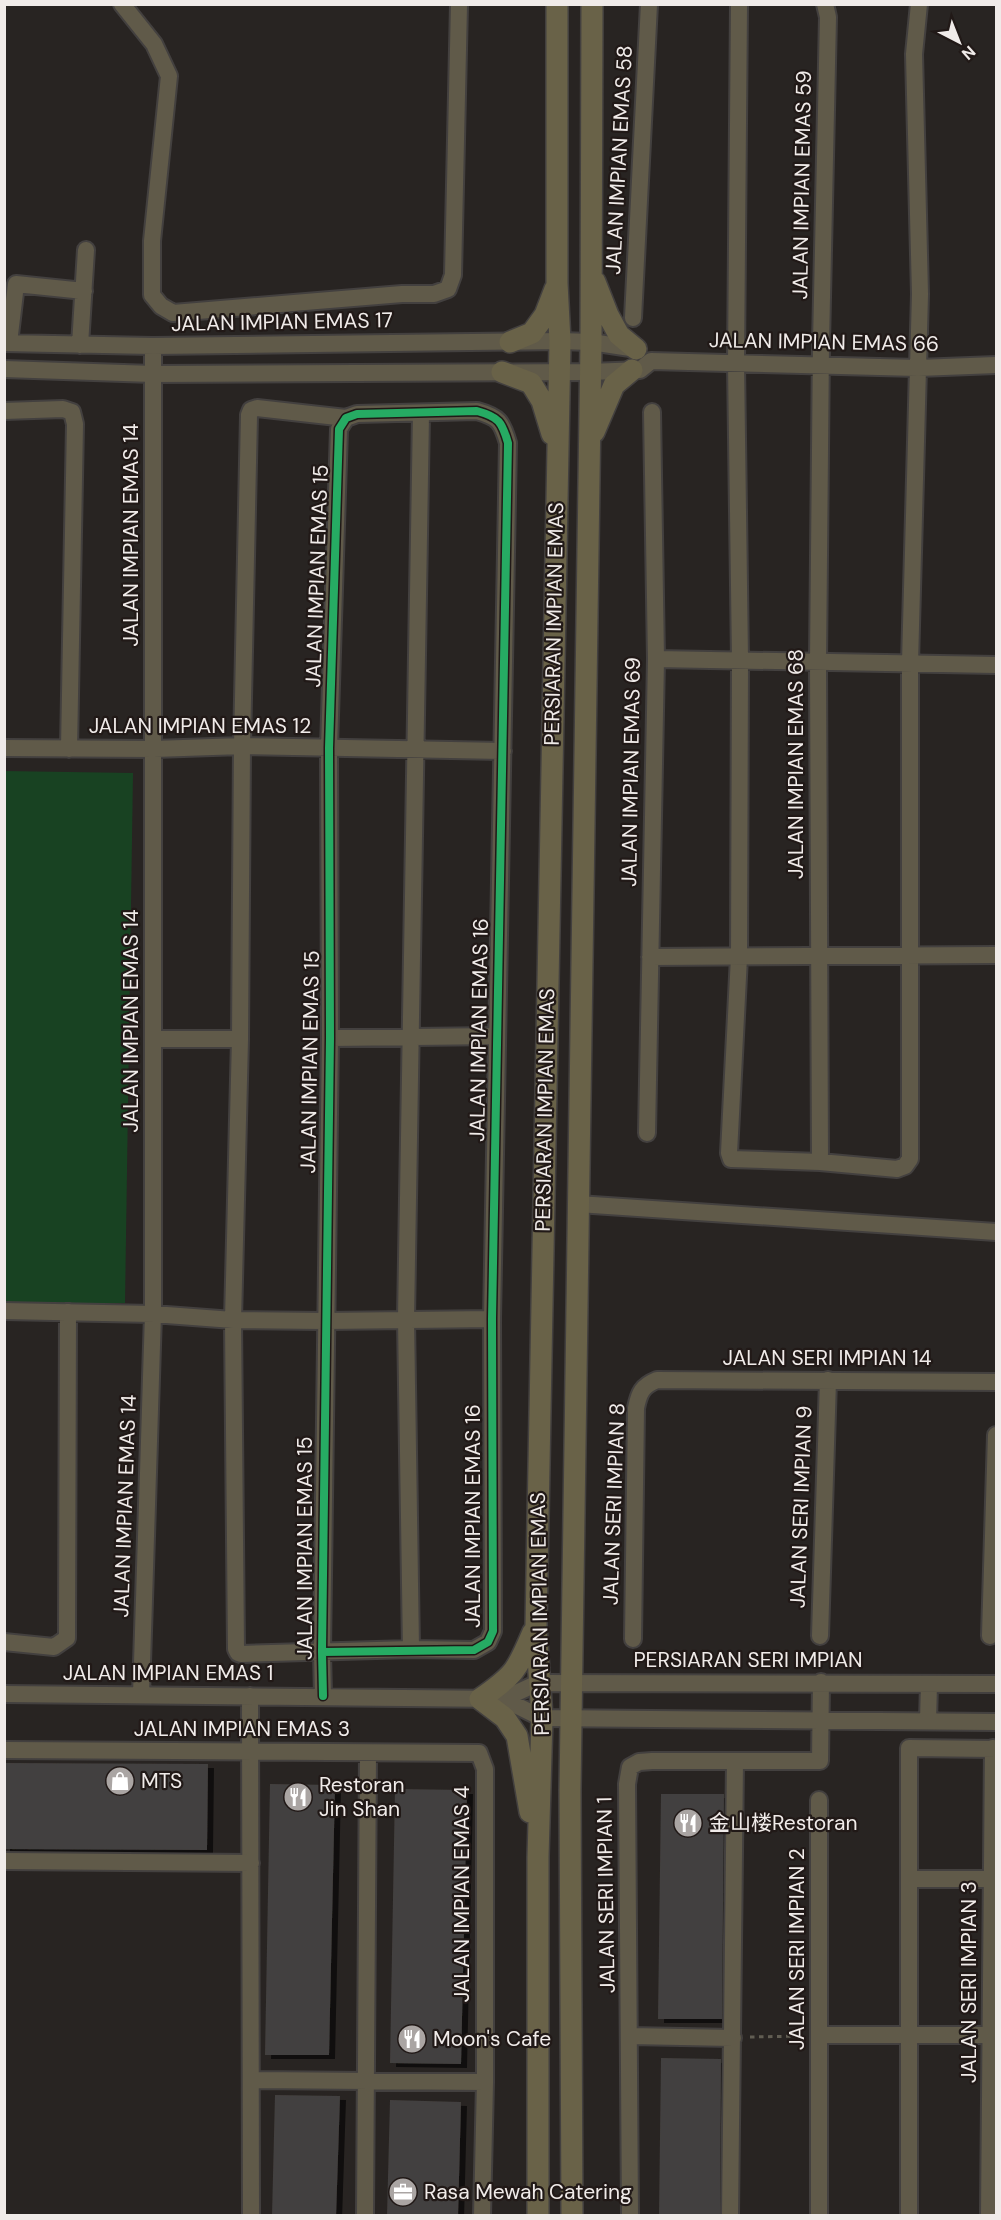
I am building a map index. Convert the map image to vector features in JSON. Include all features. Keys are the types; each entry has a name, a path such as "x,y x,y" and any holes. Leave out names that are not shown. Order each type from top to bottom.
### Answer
{"main road":[{"name":"PERSIARAN IMPIAN EMAS","path":"538,2216 538,1857 542,1718 536,1626 560,341 557,283 557,4"},
{"name":"PERSIARAN IMPIAN EMAS","path":"572,2216 572,1683 591,342 592,4"},
{"path":"591,272 608,315 619,335 644,355"},
{"path":"510,342 532,333 545,315 557,283"},
{"path":"588,447 614,385 632,370"},
{"path":"502,372 531,383 542,401 557,452"},
{"path":"536,1626 517,1669 506,1682 480,1699 505,1718 517,1736 538,1857"}],"street":[{"path":"122,4 154,44 169,76 152,241 152,295 160,306 173,313 402,294 434,294 448,289 453,275 459,4"},
{"name":"JALAN IMPIAN EMAS 58","path":"633,318 649,4"},
{"path":"739,4 736,363 740,660 740,957 729,1153 732,1158 820,1162 897,1169 905,1166 910,1159 910,663 920,294 914,54 919,4"},
{"name":"JALAN IMPIAN EMAS 59","path":"821,366 828,17 825,4"},
{"path":"80,345 86,250"},
{"path":"7,343 16,284 84,291"},
{"name":"JALAN IMPIAN EMAS 66","path":"591,342 644,355 736,363 918,368 996,365"},
{"name":"JALAN IMPIAN EMAS 17","path":"7,343 153,346 591,342"},
{"name":"JALAN IMPIAN EMAS 14","path":"141,1695 153,1314 153,346"},
{"name":"JALAN IMPIAN EMAS 66","path":"559,371 640,370 644,355"},
{"name":"JALAN IMPIAN EMAS 68","path":"820,1162 818,662 821,366"},
{"path":"4,369 153,374 559,371"},
{"name":"JALAN IMPIAN EMAS 16","path":"257,408 342,424 357,414 477,411 501,421 508,443 492,1319 493,1631 488,1642 474,1650 411,1649 242,1654 236,1649 233,1320 240,1039 242,746 249,415 251,410 257,408"},
{"path":"4,411 63,410 72,412 75,424 69,749"},
{"name":"JALAN IMPIAN EMAS 69","path":"647,1133 656,659 652,412"},
{"path":"411,1649 406,1319 421,414"},
{"name":"JALAN IMPIAN EMAS 15","path":"323,1696 325,1321 330,1038 329,748 342,424"},
{"path":"656,659 996,665"},
{"name":"JALAN IMPIAN EMAS 12","path":"4,748 154,749 242,746 504,751"},
{"path":"650,957 996,955"},
{"path":"330,1038 497,1036"},
{"path":"153,1039 240,1039"},
{"path":"578,1204 996,1232"},
{"path":"4,1311 153,1314 233,1320 492,1319"},
{"path":"4,1642 54,1647 67,1638 68,1312"},
{"name":"JALAN SERI IMPIAN 14","path":"657,1380 996,1382"},
{"name":"JALAN SERI IMPIAN 8","path":"633,1639 636,1408 639,1394 645,1385 657,1380"},
{"name":"JALAN SERI IMPIAN 9","path":"820,1636 828,1380"},
{"path":"990,1636 996,1435"},
{"path":"821,1682 821,1720"},
{"name":"PERSIARAN SERI IMPIAN","path":"503,1699 538,1683 996,1684"},
{"path":"928,1721 929,1684"},
{"name":"JALAN IMPIAN EMAS 1","path":"4,1694 503,1699 542,1718"},
{"path":"250,1696 251,2216"},
{"path":"542,1718 996,1722"},
{"name":"JALAN SERI IMPIAN 1","path":"630,2216 627,1784 630,1767 639,1762 652,1761 820,1761 821,1720"},
{"path":"909,2216 909,1748 995,1748"},
{"name":"JALAN SERI IMPIAN 3","path":"989,2216 994,2035 995,1748"},
{"name":"JALAN IMPIAN EMAS 3","path":"4,1750 479,1753"},
{"path":"365,2216 369,1752"},
{"name":"JALAN IMPIAN EMAS 4","path":"479,1753 485,1769 485,2082 482,2216"},
{"path":"730,2216 735,1761"},
{"name":"JALAN SERI IMPIAN 2","path":"819,1800 819,2216"},
{"path":"4,1861 251,1863"},
{"path":"909,1878 994,1878"},
{"path":"820,2035 994,2035"},
{"path":"630,2036 733,2038"},
{"path":"252,2080 485,2082"}],"path":[{"path":"733,2038 820,2035"}],"green space":[{"path":"4,771 133,773 125,1303 5,1305"}],"building":[{"path":"4,1763 208,1764 207,1850 4,1849"},
{"path":"270,1784 335,1785 329,2055 265,2055"},
{"path":"395,1789 467,1790 461,2064 390,2063"},
{"path":"661,1794 724,1794 722,2019 658,2019"},
{"path":"661,2058 721,2059 720,2216 659,2216"},
{"path":"275,2095 340,2096 336,2216 272,2216"},
{"path":"390,2100 461,2102 458,2216 387,2216"}],"cycle path":[{"path":"322,1652 474,1650 488,1642 493,1631 492,1319 508,443 499,421 477,411 357,414 346,418 339,429 329,748 330,1038 322,1652 323,1696"}],"place":[{"name":"MTS","path":"120,1781"},
{"name":"Restoran Jin Shan","path":"298,1797"},
{"name":"金山楼Restoran","path":"688,1823"},
{"name":"Moon's Cafe","path":"412,2039"},
{"name":"Rasa Mewah Catering","path":"403,2192"}]}
